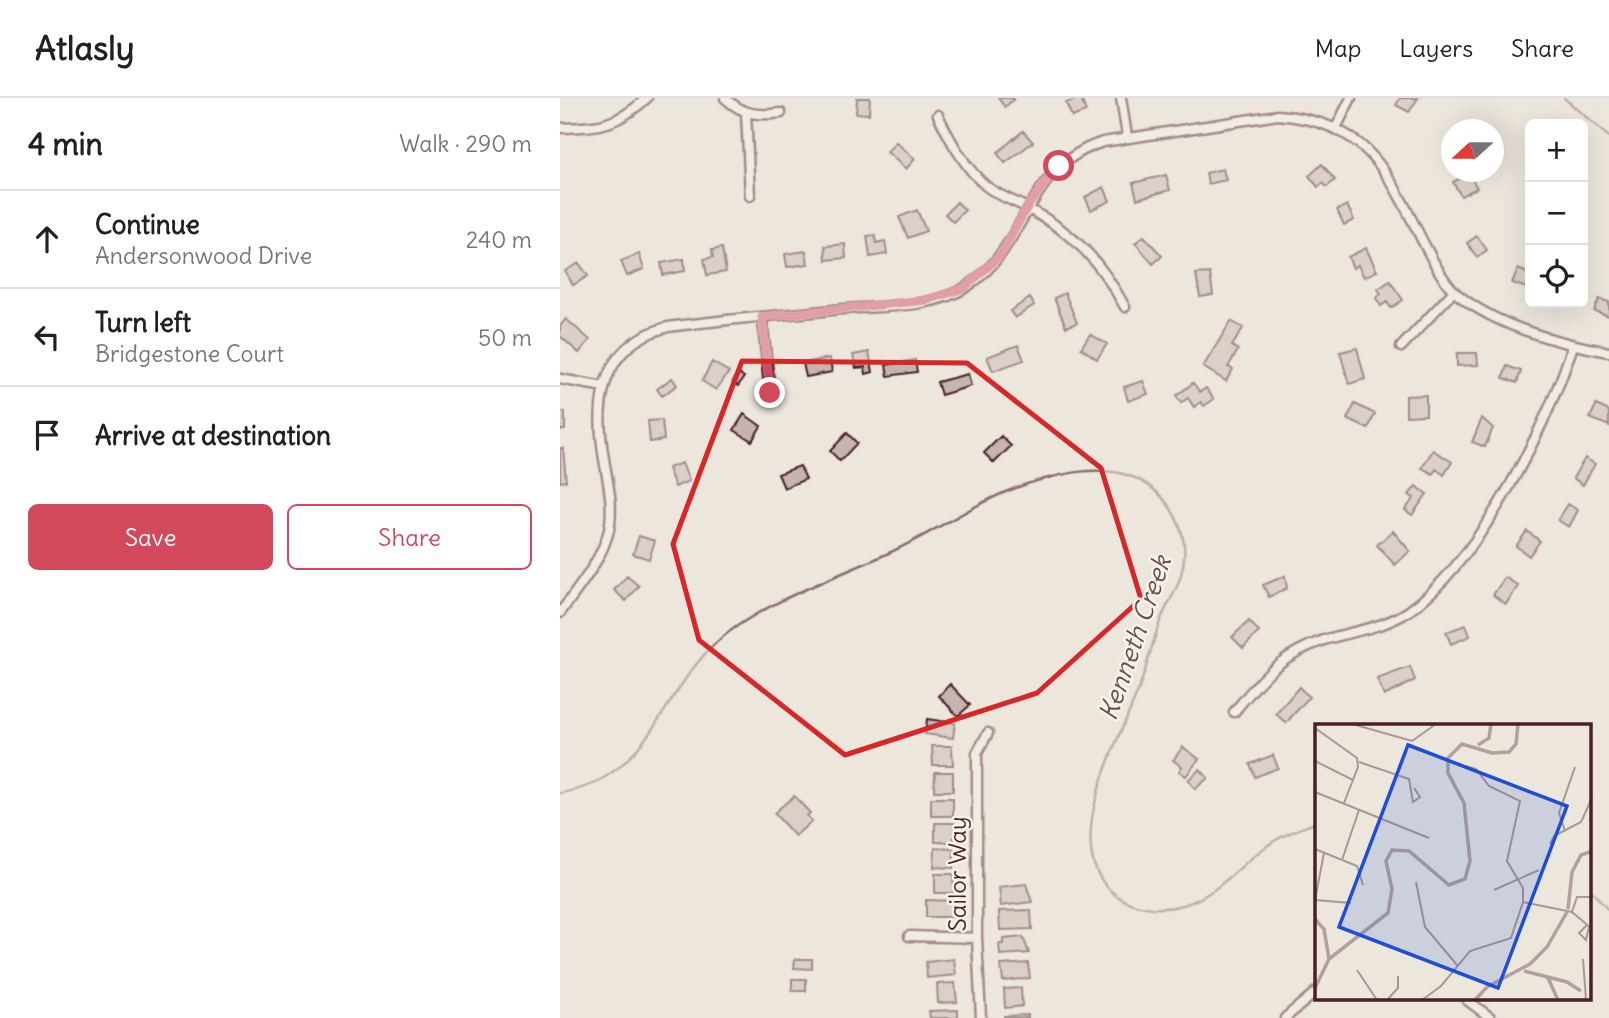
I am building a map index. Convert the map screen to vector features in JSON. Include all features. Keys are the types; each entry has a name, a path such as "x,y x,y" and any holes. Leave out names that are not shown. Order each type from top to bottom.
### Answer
{"street":[{"path":"560,128 607,125 626,117 647,98"},
{"path":"725,98 757,116 782,113"},
{"path":"1121,98 1127,136"},
{"path":"1336,128 1351,98"},
{"path":"746,112 750,197"},
{"path":"938,115 974,173 995,192 1027,207 1088,251 1108,276 1125,307"},
{"path":"560,613 592,566 609,531 610,498 600,425 604,387 618,356 626,347 648,334 668,327 885,306 950,295 969,285 991,267 1047,178 1074,154 1127,136 1278,116 1300,117 1336,128 1373,154 1385,170 1441,274 1454,291 1476,307 1505,320 1573,346 1609,352"},
{"path":"1401,347 1454,291"},
{"path":"762,317 770,393"},
{"path":"1234,712 1272,667 1315,643 1373,627 1408,612 1443,581 1483,526 1530,452 1556,397 1573,346"},
{"path":"560,379 604,387"},
{"name":"Sailor Way","path":"981,1018 977,938 976,753 988,733"},
{"path":"909,936 977,938"},
{"path":"1285,1018 1315,994"},
{"path":"1467,1000 1491,1018"}],"highlighted area":[{"path":"742,361 967,363 1101,468 1141,599 1037,693 845,755 699,640 673,544"}],"building":[{"path":"857,98 870,98 869,114 856,113"},
{"path":"998,98 1013,98 1014,99 1005,107"},
{"path":"1081,98 1086,112 1072,117 1066,103"},
{"path":"1400,98 1418,98 1409,112 1396,105"},
{"path":"1023,131 1033,142 1005,163 997,153"},
{"path":"896,142 915,159 906,169 887,152"},
{"path":"1322,164 1335,180 1327,187 1323,183 1318,187 1309,176"},
{"path":"1223,169 1226,180 1208,184 1206,173"},
{"path":"1166,175 1170,190 1137,199 1133,183"},
{"path":"1453,182 1474,182 1477,188 1461,196"},
{"path":"1104,187 1110,201 1091,210 1085,197"},
{"path":"957,202 965,210 953,222 945,214"},
{"path":"1347,205 1354,220 1344,225 1337,210"},
{"path":"917,210 926,231 908,238 899,217"},
{"path":"875,235 876,243 885,241 887,254 870,257 867,236"},
{"path":"1144,236 1162,256 1153,264 1135,243"},
{"path":"1477,236 1487,250 1477,257 1467,243"},
{"path":"845,244 846,258 826,260 825,246"},
{"path":"722,248 726,272 707,275 704,259 713,257 712,250"},
{"path":"1366,248 1377,271 1364,277 1358,265 1353,268 1348,257"},
{"path":"806,251 808,264 787,267 785,254"},
{"path":"639,254 644,269 627,276 621,261"},
{"path":"684,259 685,271 663,275 661,263"},
{"path":"579,263 588,276 573,285 565,271"},
{"path":"1518,269 1525,272 1525,287 1512,283"},
{"path":"1210,273 1213,295 1200,297 1196,274"},
{"path":"1390,281 1403,300 1391,308 1387,302 1381,306 1376,298 1381,294 1378,289"},
{"path":"1065,293 1077,323 1066,327 1054,298"},
{"path":"1030,298 1034,305 1015,318 1010,311"},
{"path":"1599,299 1609,302 1609,316 1594,311"},
{"path":"566,319 590,340 579,353 560,336 560,326"},
{"path":"1231,321 1243,328 1232,346 1238,350 1228,367 1233,369 1226,381 1203,367"},
{"path":"1090,334 1107,344 1097,359 1081,348"},
{"path":"1018,345 1024,360 993,371 987,357"},
{"path":"1357,348 1365,379 1349,384 1340,352"},
{"path":"869,352 873,372 866,374 865,367 856,368 853,355"},
{"path":"1457,353 1477,353 1478,365 1457,366"},
{"path":"830,358 832,372 806,377 803,363"},
{"path":"915,360 917,372 888,376 886,365"},
{"path":"712,362 729,372 716,390 702,381"},
{"path":"1507,366 1521,371 1517,383 1503,378"},
{"path":"738,373 744,377 738,386 732,382"},
{"path":"968,374 971,386 941,395 937,382"},
{"path":"672,378 677,385 662,396 657,389"},
{"path":"1143,381 1148,394 1128,401 1124,387"},
{"path":"1193,383 1200,392 1206,388 1214,399 1204,406 1201,402 1194,407 1188,398 1181,403 1176,396"},
{"path":"1426,395 1426,415 1406,416 1406,396"},
{"path":"1355,404 1375,414 1368,429 1347,419"},
{"path":"1596,405 1609,411 1609,426 1590,418"},
{"path":"560,412 565,412 565,430 560,430"},
{"path":"744,414 761,426 752,441 734,430"},
{"path":"1482,418 1493,428 1485,447 1472,442"},
{"path":"662,420 664,440 650,442 648,421"},
{"path":"847,433 857,443 840,461 830,451"},
{"path":"1001,436 1011,446 994,463 984,453"},
{"path":"560,448 563,448 566,481 560,482"},
{"path":"1433,450 1452,462 1444,475 1436,469 1433,474 1422,468"},
{"path":"1585,458 1595,464 1583,485 1573,478"},
{"path":"682,463 689,481 675,487 668,468"},
{"path":"800,466 806,479 784,488 778,474"},
{"path":"1416,486 1427,494 1412,515 1405,510 1414,498 1409,495"},
{"path":"1568,504 1578,510 1569,527 1558,520"},
{"path":"1393,531 1410,551 1395,565 1377,545"},
{"path":"1527,531 1540,541 1529,556 1516,546"},
{"path":"639,536 655,541 649,559 633,554"},
{"path":"627,576 639,586 626,601 614,590"},
{"path":"1285,576 1287,588 1269,597 1263,585"},
{"path":"1505,577 1518,586 1506,604 1493,595"},
{"path":"1249,621 1259,632 1243,648 1232,637"},
{"path":"1466,625 1470,636 1451,644 1446,632"},
{"path":"1410,667 1415,680 1384,696 1377,679"},
{"path":"950,684 970,705 958,716 939,696"},
{"path":"1299,687 1309,697 1286,723 1276,714"},
{"path":"927,719 955,723 953,738 925,734"},
{"path":"932,746 952,746 953,765 933,765"},
{"path":"1183,747 1199,759 1186,776 1179,771 1182,767 1173,760"},
{"path":"1273,755 1278,768 1255,777 1250,764"},
{"path":"1200,769 1208,778 1195,789 1188,780"},
{"path":"935,772 953,772 953,791 934,791"},
{"path":"794,796 810,813 807,816 812,821 795,836 774,813"},
{"path":"931,798 953,798 953,816 931,816"},
{"path":"935,823 954,823 954,842 935,842"},
{"path":"935,848 954,849 953,868 934,867"},
{"path":"935,874 953,874 954,893 935,893"},
{"path":"1026,884 1032,902 1001,906 999,887"},
{"path":"926,900 954,901 954,917 926,917"},
{"path":"1031,910 1032,929 1000,930 999,911"},
{"path":"1023,937 1029,953 1000,955 999,944 1003,944 1003,939"},
{"path":"795,959 812,959 812,969 794,968"},
{"path":"954,959 956,975 927,978 926,962"},
{"path":"1028,963 1030,978 1003,981 1001,965"},
{"path":"792,979 806,979 806,991 792,991"},
{"path":"955,983 957,1002 938,1003 937,984"},
{"path":"1021,988 1022,1006 1005,1008 1004,989"},
{"path":"958,1010 958,1018 930,1018 929,1011"},
{"path":"1028,1015 1028,1018 1004,1018 1004,1016"}],"waterway":[{"path":"1564,98 1609,137"},
{"name":"Kenneth Creek","path":"560,793 589,785 614,771 634,753 699,660 719,640 756,614 908,544 1009,490 1053,477 1108,471 1135,478 1148,485 1169,505 1181,531 1184,560 1179,581 1161,619 1141,682 1097,796 1091,825 1091,852 1099,876 1117,896 1132,904 1158,908 1183,905 1217,887 1272,842 1315,823"},
{"name":"Kenneth Creek","path":"1592,891 1609,911"}],"route":[{"path":"770,393 762,317 927,300 950,295 964,288 991,267 1000,256 1027,207 1059,166"}]}
